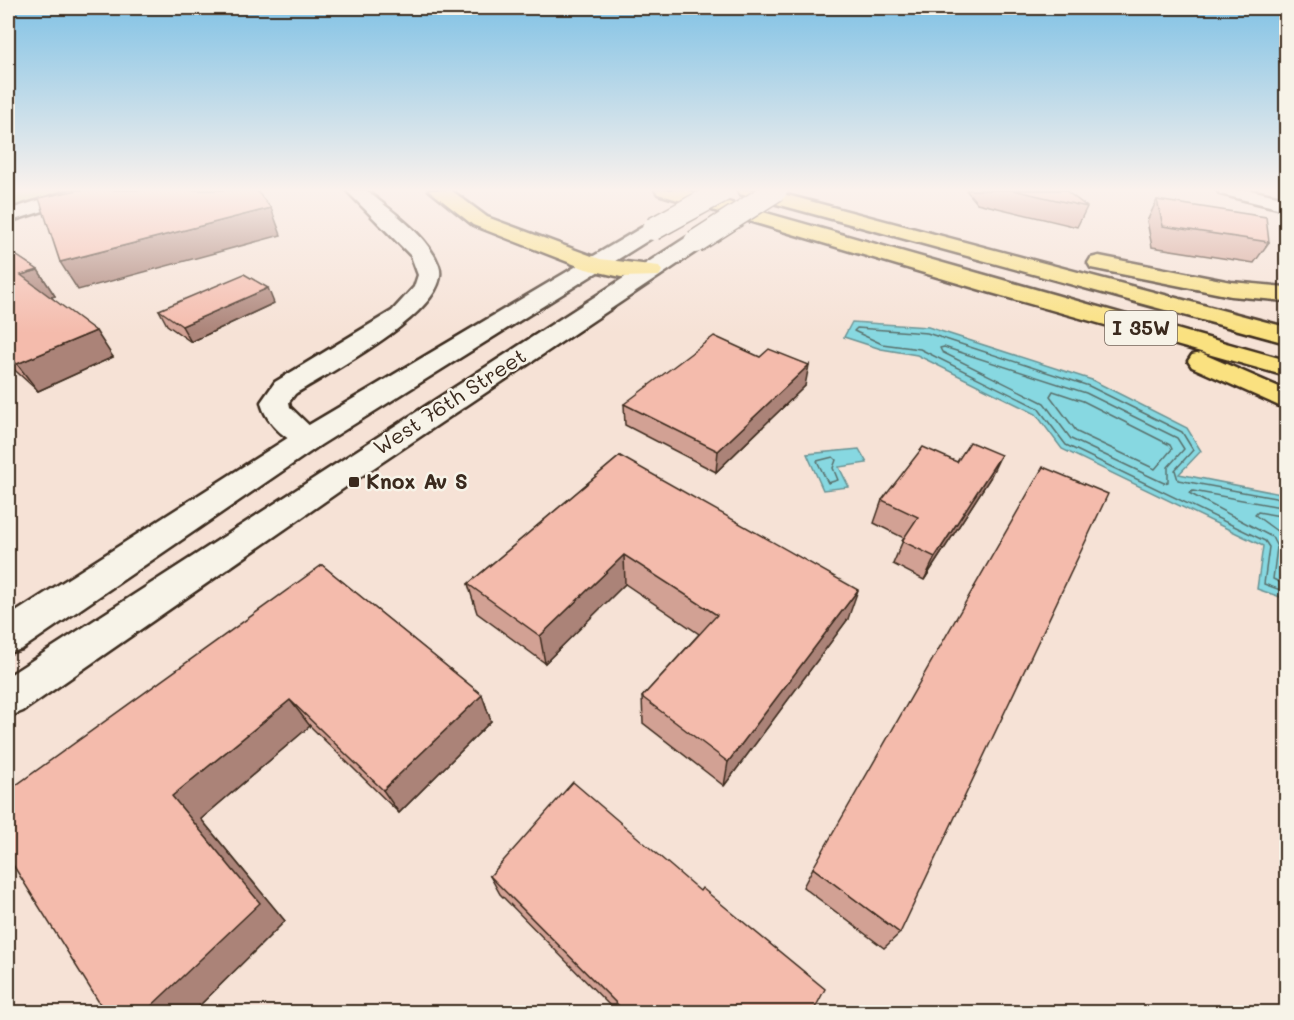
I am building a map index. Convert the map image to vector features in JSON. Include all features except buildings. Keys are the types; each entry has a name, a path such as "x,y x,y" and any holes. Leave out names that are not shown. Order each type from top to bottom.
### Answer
{"highway":[{"path":"524,238 594,264 621,270 651,271"},
{"name":"I 35W","path":"827,238 1287,368"},
{"name":"I 35W","path":"933,238 1287,335"},
{"path":"980,238 1231,289 1287,294"},
{"path":"996,287 1196,359 1287,400"}],"street":[{"path":"308,439 277,411 275,402 285,388 401,316 418,301 430,274 428,261 406,238"},
{"name":"West 76th Street","path":"8,637 308,439 639,238"},
{"name":"West 76th Street","path":"8,698 349,469 701,238"}],"water":[{"path":"852,322 928,327 1092,380 1187,428 1201,451 1179,474 1286,495 1286,599 1257,589 1263,546 1062,449 1036,414 917,355 881,349 844,337"},
{"path":"859,449 867,463 839,467 849,487 823,490 807,454"}],"place":[{"name":"Knox Av S","path":"354,482"}]}
